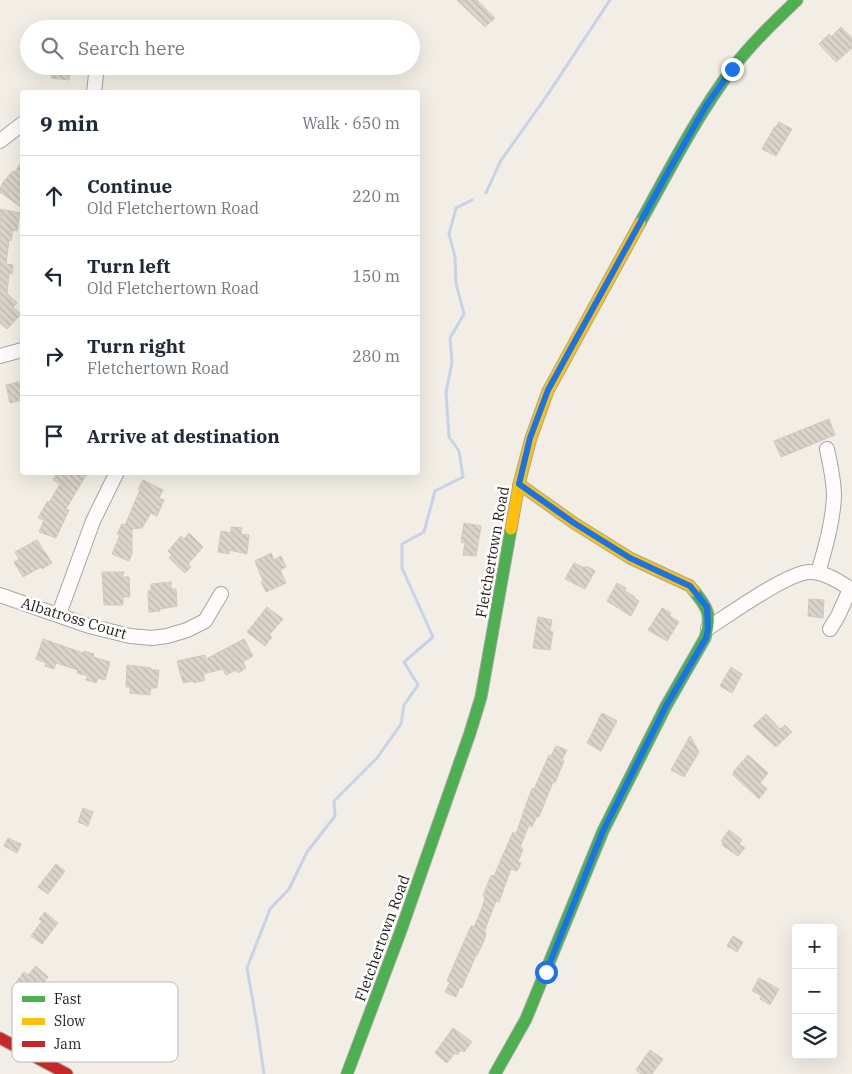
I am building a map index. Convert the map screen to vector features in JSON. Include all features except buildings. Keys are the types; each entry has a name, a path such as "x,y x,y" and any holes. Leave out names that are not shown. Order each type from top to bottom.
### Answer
{"street":[{"name":"Fletchertown Road","path":"347,1074 400,934 478,706 495,624 519,484 530,438 548,390 706,106 732,69 755,41 797,0"},
{"path":"94,90 96,75"},
{"path":"0,141 20,126"},
{"path":"0,356 20,351"},
{"path":"818,574 834,503 833,482 827,449"},
{"path":"58,614 93,521 116,475"},
{"path":"495,1074 529,1011 603,831 666,706 706,638 708,628 707,607 690,586 630,558 574,523 519,484"},
{"path":"708,628 795,575 809,572 831,578 851,590 830,629"},
{"name":"Albatross Court","path":"0,595 89,626 130,636 152,638 187,630 205,621 221,594"},
{"path":"0,1038 12,1044"},
{"path":"45,1062 67,1074"}],"waterway":[{"path":"486,193 500,162 548,94 610,0"},
{"path":"264,1074 247,968 270,909 289,889 307,852 335,816 334,801 377,758 401,724 404,705 418,685 404,662 433,637 402,568 402,544 424,532 435,491 463,477 459,451 449,437 446,392 452,363 450,338 464,314 456,283 455,257 449,234 456,208 472,200"}],"traffic: fast":[{"path":"640,223 683,144 719,87 747,51 797,0"},
{"path":"347,1074 400,933 481,697 511,529"},
{"path":"495,1074 526,1019 603,831 666,706 705,638 708,623 707,612 703,602 694,591"}],"traffic: slow":[{"path":"511,529 519,484 531,438 548,391 640,223"},
{"path":"519,484 574,523 630,558 690,586 694,591"}],"traffic: jam":[{"path":"0,1038 12,1044"},
{"path":"45,1062 67,1074"}],"route":[{"path":"546,972 603,831 666,706 706,638 708,628 707,607 690,586 630,558 574,523 519,484 530,438 548,390 668,172 706,106 732,69"}]}
